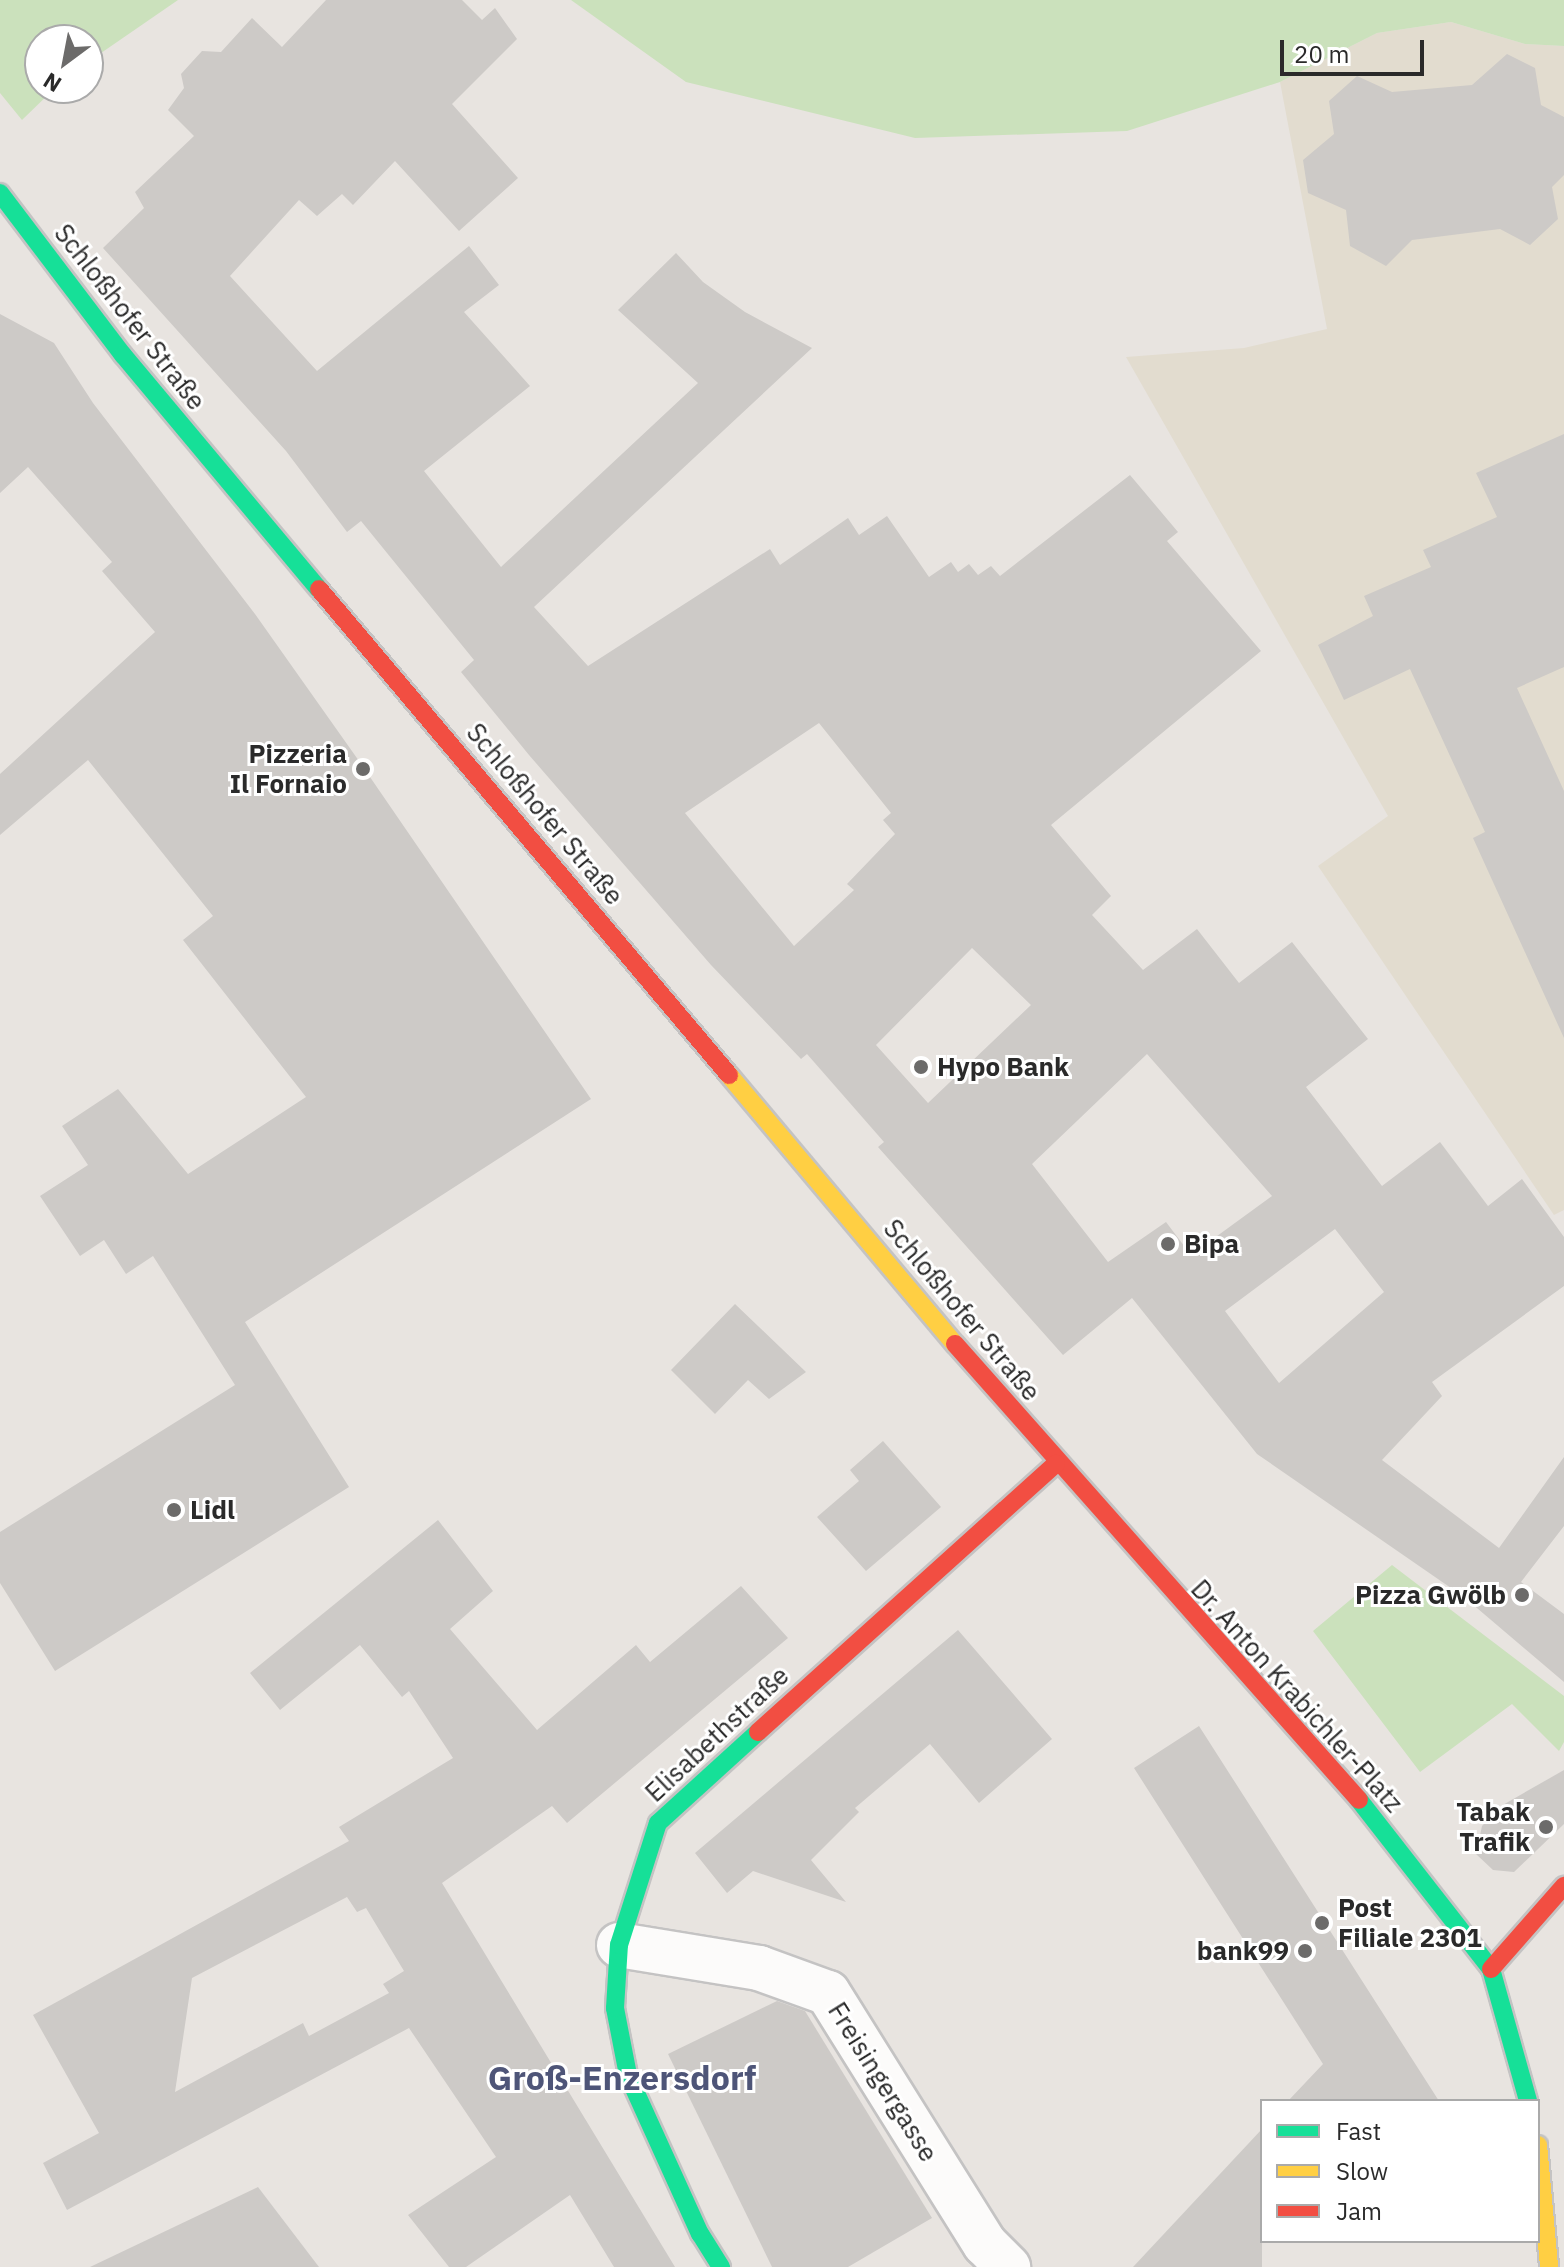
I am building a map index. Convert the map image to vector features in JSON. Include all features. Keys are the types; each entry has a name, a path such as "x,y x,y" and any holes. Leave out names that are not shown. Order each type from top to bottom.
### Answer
{"main road":[{"name":"Schloßhofer Straße","path":"0,193 123,355 1056,1464"},
{"name":"Elisabethstraße","path":"721,2267 700,2234 628,2075 615,2008 619,1945 658,1823 1056,1464"},
{"name":"Dr. Anton Krabichler-Platz","path":"1056,1464 1337,1772 1491,1969"},
{"path":"1527,2099 1491,1969 1564,1886"},
{"path":"1540,2167 1549,2267"}],"street":[{"name":"Freisingergasse","path":"619,1945 759,1968 828,1993 985,2244 1008,2267"}],"shaded area":[{"path":"1451,22 1525,44 1564,46 1564,1210 1554,1215 1318,866 1388,816 1126,357 1244,348 1327,329 1280,82 1377,33"}],"green space":[{"path":"0,0 178,0 104,51 104,24 24,24 24,104 38,104 22,120 0,93"},
{"path":"571,0 1564,0 1564,46 1525,44 1451,22 1377,33 1280,82 1127,131 915,138 686,82"},
{"path":"1392,1565 1564,1696 1564,1742 1559,1751 1512,1704 1420,1772 1313,1631"}],"building":[{"path":"326,0 462,0 482,20 495,8 517,39 452,104 518,178 459,231 395,161 353,205 342,194 317,216 299,200 230,276 317,371 469,246 499,285 464,312 530,386 424,471 501,567 698,383 618,310 676,253 703,282 745,312 812,348 534,607 588,666 770,549 780,565 848,518 859,535 887,516 929,577 951,562 958,572 969,564 978,575 991,566 1000,576 1130,475 1178,532 1167,541 1261,651 1051,825 1111,896 1092,915 1143,970 1197,929 1239,983 1292,942 1368,1039 1306,1087 1382,1186 1440,1142 1488,1206 1522,1179 1564,1237 1564,1286 1432,1382 1442,1396 1382,1460 1499,1548 1564,1457 1564,1526 1521,1582 1564,1614 1564,1682 1464,1597 1257,1454 1132,1298 1063,1355 878,1147 884,1142 807,1054 801,1059 711,965 529,755 461,672 474,660 361,521 347,532 286,451 103,248 144,208 135,192 194,136 168,110 184,88 181,74 202,51 221,52 252,18 282,47","holes":["819,723 891,813 883,820 895,834 847,884 854,890 794,946 685,813","972,948 1031,1005 928,1103 876,1045","1147,1054 1272,1196 1191,1255 1166,1222 1108,1262 1032,1164","1335,1229 1384,1292 1279,1383 1225,1311"]},
{"path":"1507,54 1535,68 1541,105 1564,117 1564,175 1552,187 1558,219 1530,245 1500,229 1412,240 1386,266 1350,246 1346,210 1308,193 1303,160 1334,134 1329,101 1357,76 1392,92 1472,85"},
{"path":"0,314 54,343 93,403 255,614 591,1099 245,1322 349,1487 55,1671 0,1583 0,1532 235,1385 153,1256 126,1274 104,1240 80,1256 40,1196 88,1165 62,1126 118,1089 188,1174 306,1097 183,940 213,916 88,760 0,835 0,774 155,632 102,571 112,562 28,467 0,493"},
{"path":"1564,434 1564,667 1517,688 1564,791 1564,1038 1473,838 1485,832 1410,669 1344,700 1318,645 1373,616 1364,596 1431,567 1423,550 1497,517 1476,473"},
{"path":"735,1304 806,1372 769,1399 748,1380 715,1414 671,1370"},
{"path":"883,1441 941,1507 866,1571 817,1517 859,1481 850,1470"},
{"path":"438,1520 493,1591 450,1629 537,1730 636,1645 650,1662 741,1586 788,1638 567,1823 552,1806 442,1883 675,2267 614,2267 570,2195 466,2267 449,2267 408,2215 496,2157 409,2028 67,2210 43,2163 99,2133 33,2015 349,1841 339,1827 453,1758 409,1691 402,1697 360,1645 280,1710 250,1673","holes":["347,1897 357,1912 366,1908 404,1971 383,1984 389,1993 309,2036 303,2023 175,2092 192,1978"]},
{"path":"958,1630 1052,1739 979,1803 930,1744 855,1808 859,1812 811,1860 846,1902 753,1871 727,1893 695,1853"},
{"path":"1199,1726 1438,2099 1290,2099 1323,2064 1134,1768"},
{"path":"1564,1770 1564,1824 1514,1872 1493,1870 1476,1854 1482,1826 1501,1806"},
{"path":"777,2001 805,2011 932,2218 848,2267 772,2267 668,2054"},
{"path":"1260,2131 1262,2267 1133,2267"},
{"path":"258,2187 319,2267 90,2267"}],"traffic: fast":[{"path":"0,193 123,355 319,589"},
{"path":"721,2267 700,2234 628,2075 615,2008 619,1945 658,1823 758,1732"},
{"path":"1359,1800 1491,1969 1527,2099"}],"traffic: slow":[{"path":"729,1075 955,1344"},
{"path":"1540,2167 1549,2267"}],"traffic: jam":[{"path":"319,589 729,1075"},
{"path":"955,1344 1359,1800"},
{"path":"758,1732 1056,1464"},
{"path":"1491,1969 1564,1886"}],"place":[{"name":"Pizzeria Il Fornaio","path":"363,769"},
{"name":"Hypo Bank","path":"921,1067"},
{"name":"Bipa","path":"1168,1244"},
{"name":"Lidl","path":"174,1510"},
{"name":"Pizza Gwölb","path":"1522,1595"},
{"name":"Tabak Trafik","path":"1546,1827"},
{"name":"Post Filiale 2301","path":"1322,1923"},
{"name":"bank99","path":"1305,1951"}],"district":[{"name":"Groß-Enzersdorf","path":"622,2078"}]}
